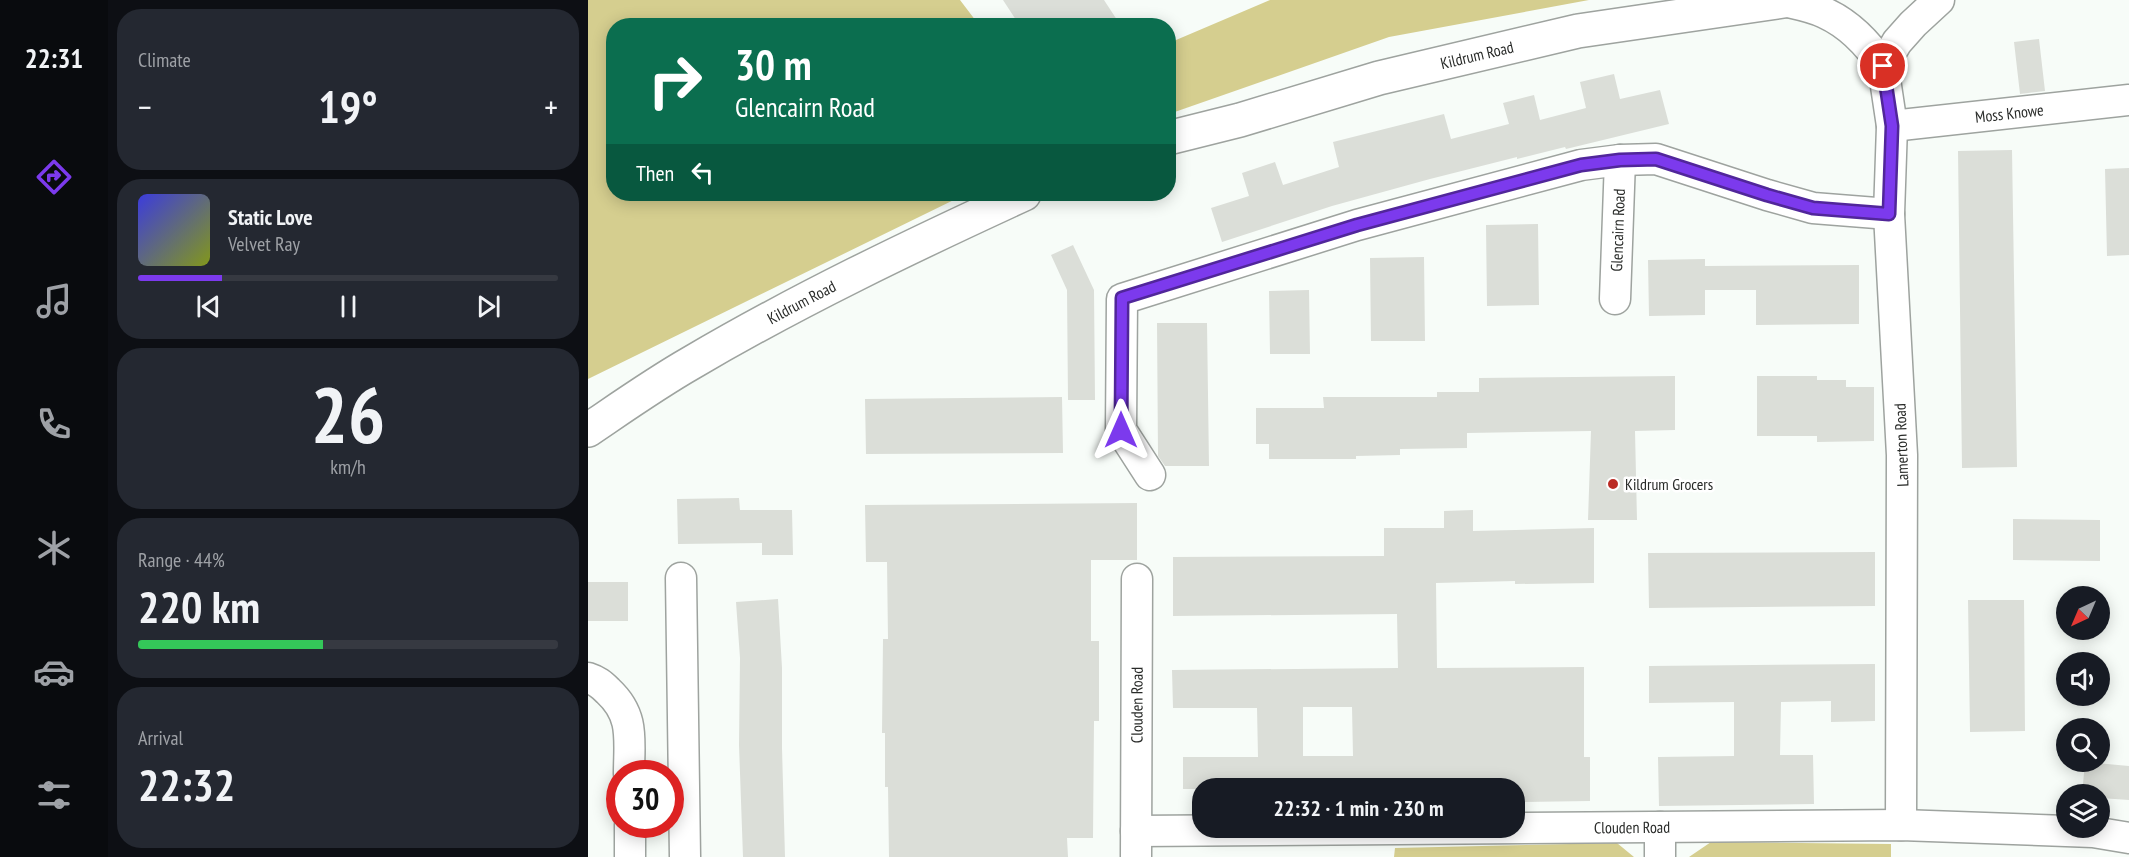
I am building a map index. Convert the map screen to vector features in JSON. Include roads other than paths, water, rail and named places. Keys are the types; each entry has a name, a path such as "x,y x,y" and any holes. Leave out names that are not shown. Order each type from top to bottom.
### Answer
{"street":[{"path":"1784,0 1825,13 1842,24 1870,48 1883,66 1897,42 1939,0"},
{"name":"Kildrum Road","path":"1176,136 1240,120 1379,78 1578,31 1790,0"},
{"name":"Lamerton Road","path":"1883,66 1892,126 1889,214 1902,455 1901,825"},
{"name":"Moss Knowe","path":"1892,126 2129,100"},
{"path":"1150,475 1121,430 1122,298 1357,225 1581,165 1620,160 1656,159 1813,208 1889,214"},
{"name":"Glencairn Road","path":"1615,299 1620,160"},
{"name":"Kildrum Road","path":"588,430 690,363 778,315 899,252 1009,201"},
{"path":"678,760 681,578"},
{"name":"Clouden Road","path":"1137,579 1136,844 1660,827 1901,825 2093,832 2129,838"},
{"path":"588,678 598,681 620,702 629,726 629,760"},
{"path":"1660,827 1660,857"},
{"path":"630,838 630,857"},
{"path":"681,838 685,857"}],"place":[{"name":"Kildrum Grocers","path":"1613,484"}]}
